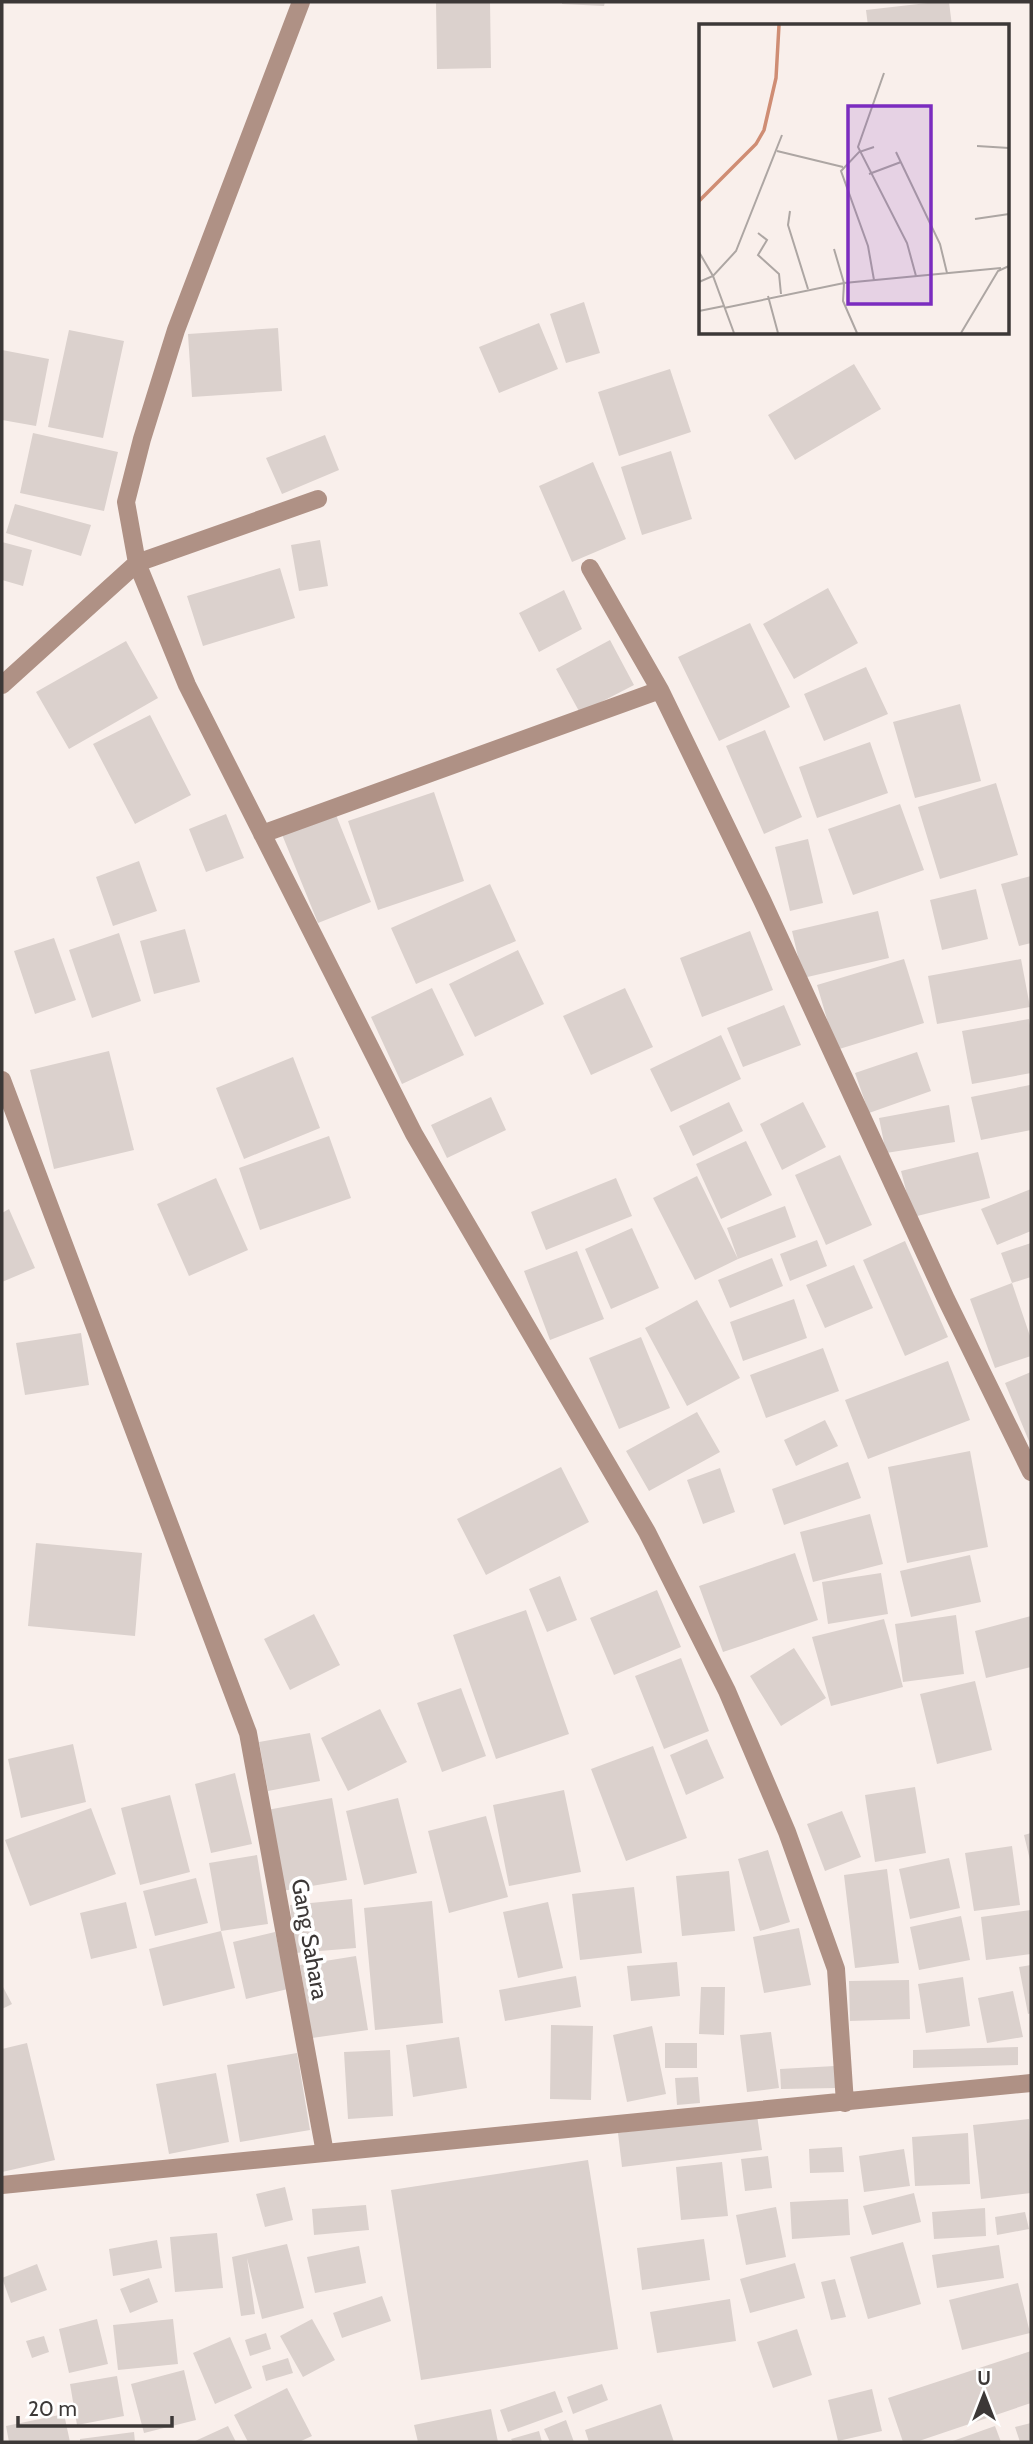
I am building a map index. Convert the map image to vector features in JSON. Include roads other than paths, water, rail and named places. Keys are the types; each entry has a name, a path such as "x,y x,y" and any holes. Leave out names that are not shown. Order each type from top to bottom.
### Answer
{"street":[{"path":"301,2 176,330 142,439 126,502 137,563 187,685 414,1134 647,1532 727,1691 787,1832 836,1969 845,2103"},
{"path":"2,685 137,563 318,499"},
{"path":"590,568 660,690 762,900 946,1299 1031,1472"},
{"path":"262,834 660,690"},
{"name":"Gang Sahara","path":"2,1080 248,1733 325,2153"},
{"path":"2,2185 1031,2083"}]}
